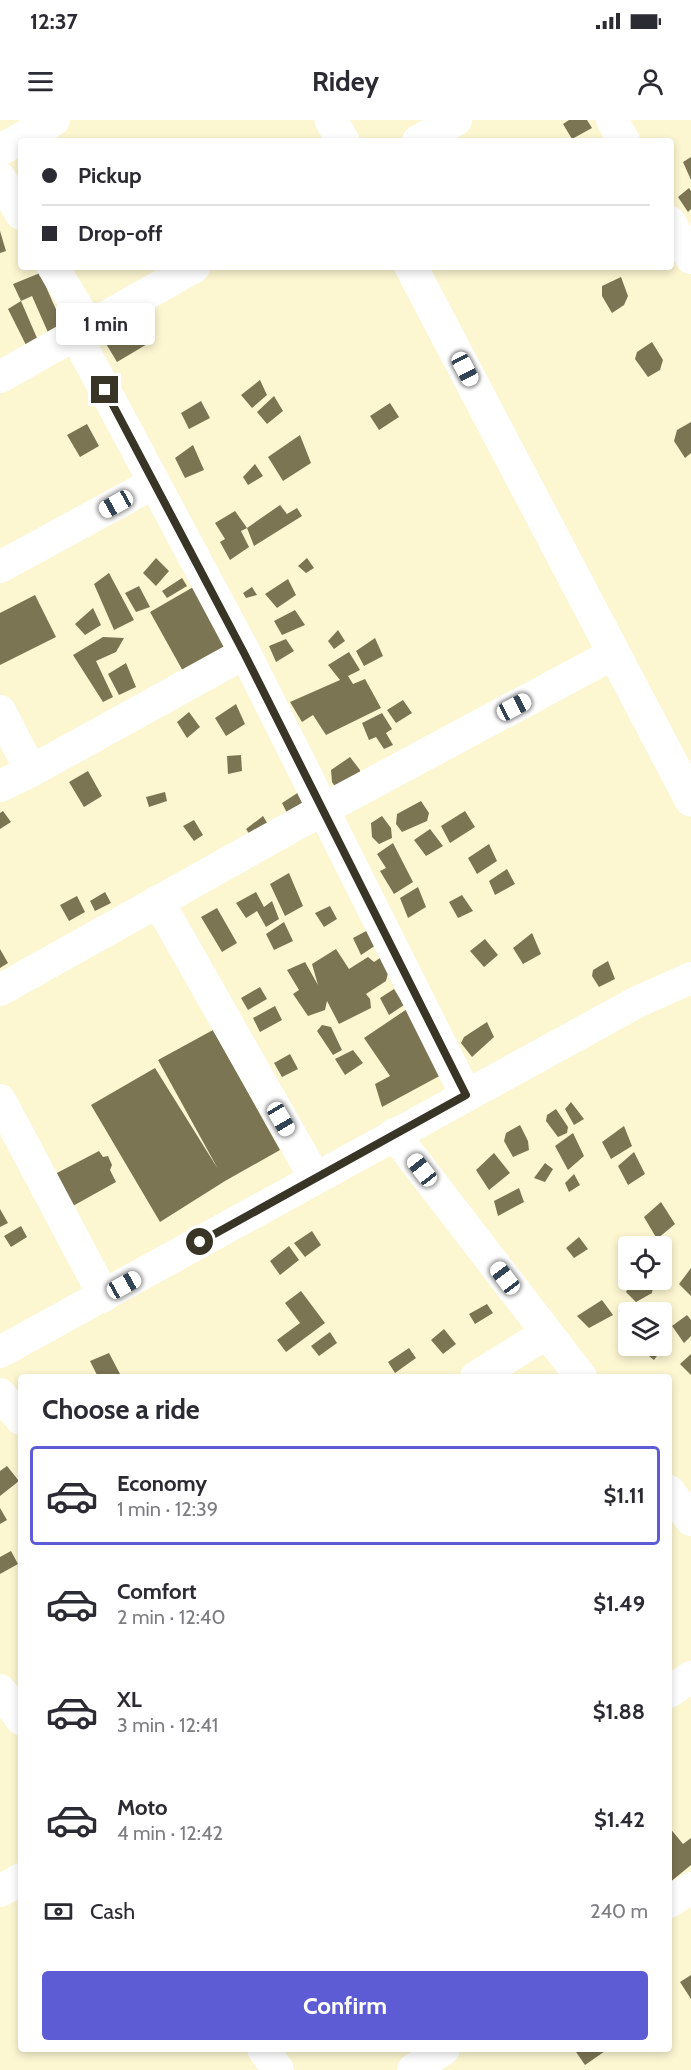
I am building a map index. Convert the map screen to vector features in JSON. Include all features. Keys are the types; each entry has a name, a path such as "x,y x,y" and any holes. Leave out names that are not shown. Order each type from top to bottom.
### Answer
{"street":[{"path":"22,138 54,120"},
{"path":"331,120 341,138"},
{"path":"423,138 456,120"},
{"path":"612,120 622,138"},
{"path":"0,150 18,140"},
{"path":"0,178 18,209"},
{"path":"674,229 691,258"},
{"path":"54,270 154,483 244,653 466,1095"},
{"path":"0,377 189,270"},
{"path":"413,270 691,801"},
{"path":"0,567 154,483"},
{"path":"0,786 244,653"},
{"path":"0,990 322,810 613,654"},
{"path":"0,711 31,771"},
{"path":"158,901 315,1178"},
{"path":"0,1352 637,1002 691,978"},
{"path":"0,1100 105,1296"},
{"path":"394,1134 579,1374"},
{"path":"481,1374 547,1333"},
{"path":"0,1394 18,1415"},
{"path":"672,1495 691,1520"},
{"path":"672,1690 691,1677"},
{"path":"0,1690 18,1715"},
{"path":"0,1892 18,1881"},
{"path":"672,1900 691,1888"},
{"path":"265,2052 279,2070"},
{"path":"413,2070 440,2052"}],"building":[{"path":"569,120 587,120 592,128 571,138 563,124"},
{"path":"691,157 691,180 683,162"},
{"path":"689,188 691,209 688,212 678,197"},
{"path":"0,231 6,251 0,253"},
{"path":"40,273 65,330 50,337 32,296 21,301 13,284"},
{"path":"621,277 628,296 624,305 612,313 602,296 602,286"},
{"path":"21,301 40,345 29,351 8,309"},
{"path":"137,310 154,340 117,362 99,332"},
{"path":"652,342 663,360 660,370 648,377 635,359 637,352"},
{"path":"260,380 267,395 252,408 241,395"},
{"path":"274,396 283,411 267,424 257,412"},
{"path":"201,401 210,418 189,429 181,413"},
{"path":"390,403 399,417 379,430 370,416"},
{"path":"691,422 691,453 685,458 674,441 677,430"},
{"path":"87,424 99,446 80,457 67,435"},
{"path":"300,435 311,463 283,481 268,457"},
{"path":"193,445 204,470 185,478 175,458"},
{"path":"255,464 263,476 248,485 243,477"},
{"path":"280,505 287,514 297,508 302,516 254,546 247,528"},
{"path":"235,511 247,528 241,531 249,547 230,560 220,542 225,539 215,523"},
{"path":"156,558 169,571 156,586 143,573"},
{"path":"307,558 314,568 306,573 298,566"},
{"path":"109,573 134,620 114,630 94,584"},
{"path":"182,578 187,586 167,598 162,591"},
{"path":"288,579 296,595 277,608 265,594"},
{"path":"139,586 150,607 136,612 125,593"},
{"path":"195,586 229,649 184,673 150,612"},
{"path":"252,587 257,595 246,598 243,593"},
{"path":"35,595 56,637 0,665 0,613"},
{"path":"93,608 101,625 85,635 75,624"},
{"path":"295,610 305,625 282,635 274,621"},
{"path":"338,630 345,641 334,649 328,641"},
{"path":"103,637 124,638 116,652 96,661 113,697 103,702 73,655"},
{"path":"375,638 383,656 364,666 356,651"},
{"path":"286,639 294,651 276,662 269,646"},
{"path":"349,652 360,670 348,676 353,684 365,679 381,708 326,735 313,715 302,722 290,702 340,680 328,665"},
{"path":"126,663 136,687 119,695 108,674"},
{"path":"403,700 412,713 396,723 387,710"},
{"path":"236,704 245,724 226,736 215,718"},
{"path":"189,712 200,727 187,738 177,722"},
{"path":"382,713 392,729 386,733 393,745 384,749 376,737 369,740 362,723"},
{"path":"241,755 242,771 228,774 227,756"},
{"path":"350,757 360,770 360,782 339,793 332,782 331,770"},
{"path":"88,771 102,796 84,807 69,782"},
{"path":"165,792 167,801 149,807 146,797"},
{"path":"299,792 304,810 289,817 282,803"},
{"path":"421,801 429,813 427,821 402,832 396,824 397,814"},
{"path":"3,811 11,822 0,829 0,813"},
{"path":"465,811 475,827 450,843 441,826"},
{"path":"263,816 272,831 254,841 246,829"},
{"path":"382,816 391,828 392,838 379,844 372,837 371,823"},
{"path":"194,820 203,835 194,841 183,826"},
{"path":"430,829 443,846 426,856 414,840"},
{"path":"393,843 413,882 394,894 380,871 386,868 377,854"},
{"path":"489,844 497,861 477,874 468,858"},
{"path":"507,869 515,884 495,895 489,881"},
{"path":"289,873 303,906 285,916 270,884"},
{"path":"418,887 426,907 408,918 400,898"},
{"path":"105,892 111,903 95,911 90,901"},
{"path":"256,892 264,907 272,901 279,919 266,927 257,911 246,918 236,903"},
{"path":"462,895 473,911 458,918 449,902"},
{"path":"77,896 85,912 69,921 60,905"},
{"path":"330,906 337,919 324,927 315,913"},
{"path":"217,908 237,943 222,952 201,917"},
{"path":"284,922 293,941 274,950 266,934"},
{"path":"370,929 376,945 361,955 353,938"},
{"path":"532,933 541,954 523,964 513,948"},
{"path":"485,939 498,955 484,967 470,951"},
{"path":"0,949 8,963 0,968"},
{"path":"336,949 349,969 368,957 374,962 380,958 388,973 386,981 366,994 370,999 371,1008 339,1024 327,1001 325,1010 308,1016 293,994 299,990 287,970 305,962 318,985 312,964"},
{"path":"608,961 615,979 599,987 592,976 593,970"},
{"path":"260,987 267,999 248,1010 241,998"},
{"path":"394,989 404,1005 389,1015 380,998"},
{"path":"275,1006 282,1020 260,1032 253,1018"},
{"path":"410,1007 445,1073 382,1107 375,1084 390,1076 364,1038"},
{"path":"487,1022 494,1037 472,1057 461,1043 464,1037"},
{"path":"322,1025 331,1027 342,1050 333,1055 317,1031"},
{"path":"213,1030 280,1150 160,1222 91,1105 155,1068 218,1169 158,1060"},
{"path":"353,1050 363,1063 345,1075 335,1059"},
{"path":"290,1054 298,1069 282,1077 274,1063"},
{"path":"571,1102 584,1119 574,1125 565,1109"},
{"path":"556,1109 568,1127 567,1133 558,1137 546,1121 547,1115"},
{"path":"520,1125 528,1141 529,1150 513,1157 504,1141 506,1133"},
{"path":"624,1126 632,1146 611,1159 602,1142"},
{"path":"573,1133 584,1156 568,1170 555,1146"},
{"path":"99,1151 103,1157 108,1156 112,1165 110,1170 116,1182 71,1207 53,1175"},
{"path":"634,1152 645,1174 628,1185 618,1166"},
{"path":"494,1153 510,1173 489,1190 476,1170"},
{"path":"545,1163 553,1169 545,1182 534,1178"},
{"path":"574,1174 580,1185 569,1192 565,1183"},
{"path":"519,1188 524,1202 498,1216 494,1201"},
{"path":"661,1202 675,1224 661,1236 655,1236 644,1217"},
{"path":"0,1209 8,1223 0,1227"},
{"path":"21,1226 27,1237 11,1247 4,1236"},
{"path":"312,1231 321,1245 305,1257 294,1243"},
{"path":"579,1237 588,1249 574,1258 566,1248"},
{"path":"289,1246 299,1260 280,1275 270,1261"},
{"path":"691,1268 691,1296 679,1284"},
{"path":"627,1290 652,1290 652,1293 636,1302 626,1292"},
{"path":"301,1291 325,1323 286,1352 277,1340 300,1323 285,1303"},
{"path":"602,1300 613,1315 589,1328 577,1316"},
{"path":"487,1304 493,1313 475,1324 469,1314"},
{"path":"687,1315 691,1320 691,1336 684,1343 672,1326"},
{"path":"444,1329 456,1344 443,1354 431,1340"},
{"path":"330,1332 337,1343 319,1356 311,1346"},
{"path":"409,1348 416,1358 395,1373 388,1362"},
{"path":"109,1353 120,1374 96,1374 90,1361"},
{"path":"691,1354 691,1375 680,1364"},
{"path":"7,1466 18,1482 0,1496 0,1471"},
{"path":"0,1508 7,1520 0,1524"},
{"path":"11,1551 18,1564 0,1574 0,1557"},
{"path":"672,1831 683,1844 691,1838 691,1865 672,1881"},
{"path":"691,1975 691,1999 680,1982"},
{"path":"576,2052 604,2052 585,2065"}],"route":[{"path":"105,390 244,653 466,1095 200,1242"}]}
